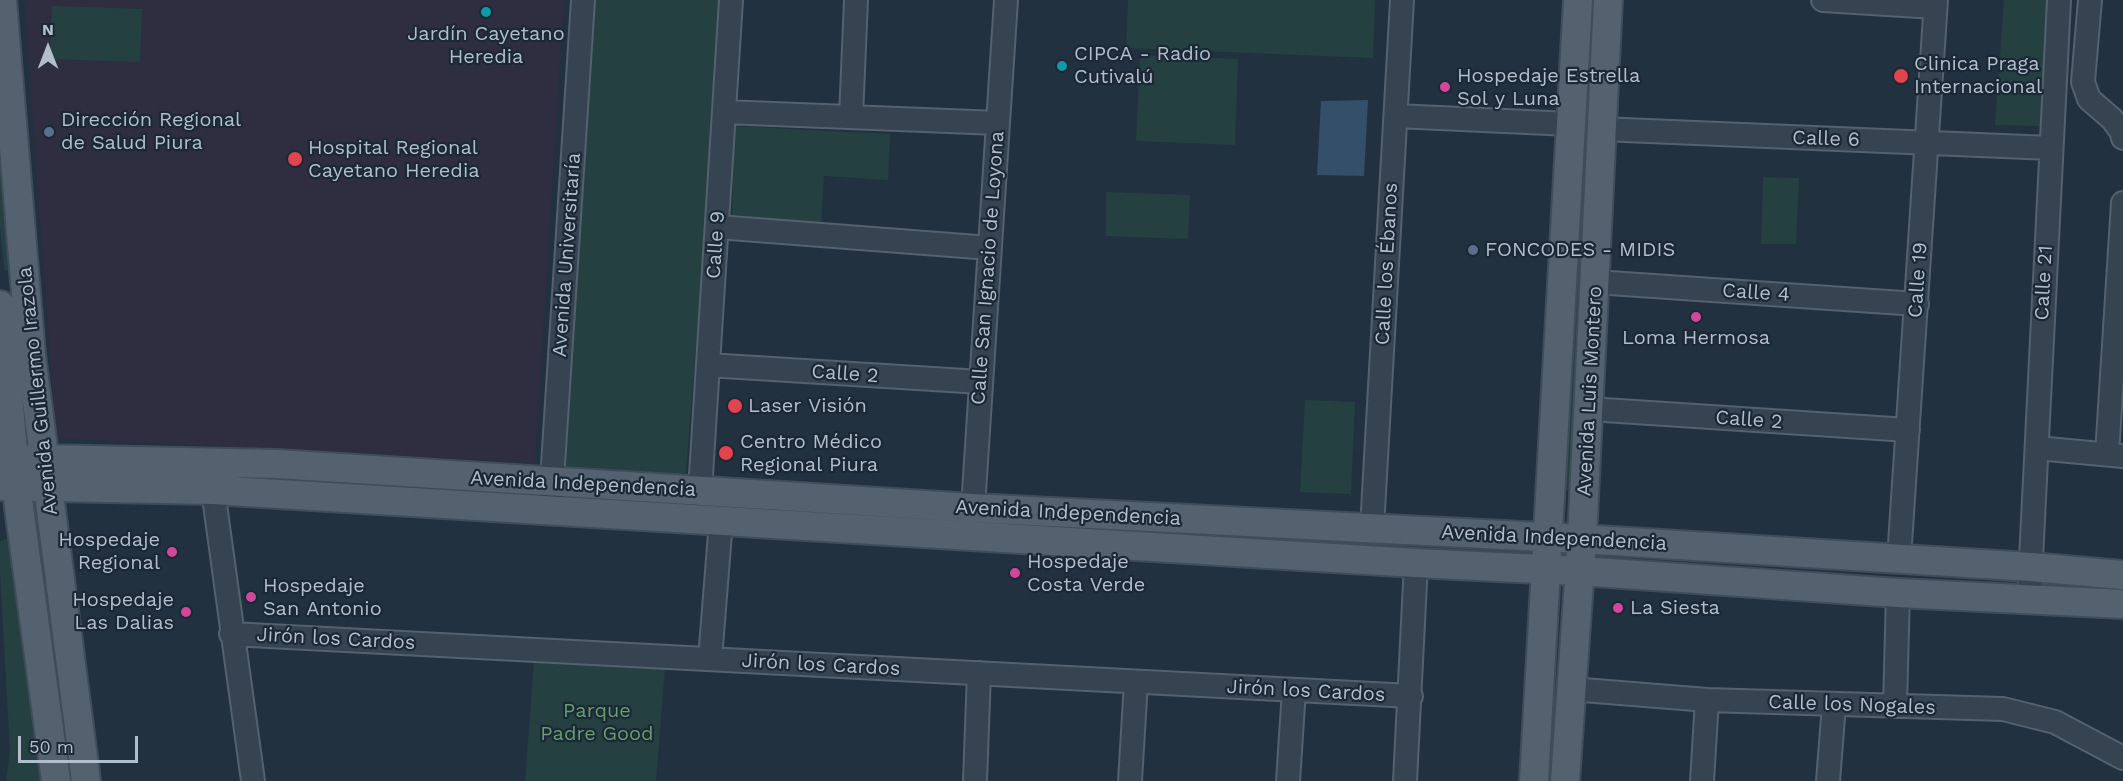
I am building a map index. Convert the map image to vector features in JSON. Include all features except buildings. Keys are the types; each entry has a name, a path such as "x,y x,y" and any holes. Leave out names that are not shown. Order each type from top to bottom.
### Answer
{"main road":[{"name":"Avenida Guillermo Irazola","path":"2,0 13,286 45,472 86,781"},
{"name":"Avenida Luis Montero","path":"1534,781 1578,0"},
{"name":"Avenida Luis Montero","path":"1565,781 1582,539 1608,0"},
{"name":"Avenida Guillermo Irazola","path":"0,305 7,473 56,781"},
{"name":"Avenida Independencia","path":"7,473 277,464 973,508 1549,537 2031,567 2123,575"},
{"name":"Avenida Independencia","path":"45,472 213,490 1580,571 1898,593 2123,604"}],"street":[{"name":"Avenida Universitaría","path":"550,511 583,0"},
{"name":"Calle 9","path":"700,491 731,0"},
{"path":"851,117 856,0"},
{"name":"Calle San Ignacio de Loyona","path":"971,536 1006,0"},
{"name":"Calle los Ébanos","path":"1372,528 1402,0"},
{"path":"1823,0 1936,3"},
{"name":"Calle 21","path":"2029,600 2059,0"},
{"path":"2090,0 2083,82 2090,99 2121,131 2123,138"},
{"name":"Calle 19","path":"1899,560 1936,3"},
{"path":"724,112 998,123"},
{"path":"1396,116 1570,124"},
{"name":"Calle 6","path":"1601,129 2050,148"},
{"path":"2037,448 2115,455 2123,203"},
{"path":"717,227 990,248"},
{"name":"Calle 4","path":"1595,282 1917,304"},
{"name":"Calle 2","path":"708,366 981,382"},
{"name":"Calle 2","path":"1589,409 1908,430"},
{"path":"213,490 253,781"},
{"path":"710,659 721,521"},
{"path":"1405,781 1416,563"},
{"path":"1895,706 1898,593"},
{"name":"Jirón los Cardos","path":"231,634 1411,696"},
{"path":"975,781 979,673"},
{"path":"1130,781 1136,682"},
{"name":"Calle los Nogales","path":"1570,689 1707,700 2003,709 2055,722 2123,758"},
{"path":"1288,781 1294,690"},
{"path":"1702,781 1707,700"},
{"path":"1828,781 1834,705"}],"shaded area":[{"name":"Hospital Regional Cayetano Heredia","path":"24,0 564,0 535,463 56,438"},
{"path":"1368,100 1364,176 1317,175 1321,101"}],"green space":[{"path":"593,0 724,0 685,484 564,475"},
{"path":"1128,0 1375,0 1373,58 1126,48"},
{"path":"1587,0 1601,0 1575,484 1565,492 1558,481"},
{"path":"2004,0 2047,0 2045,126 1995,125"},
{"path":"52,6 142,9 140,62 50,59"},
{"path":"0,29 12,272 4,270 0,227"},
{"path":"1140,55 1238,59 1235,145 1136,141"},
{"path":"734,126 890,134 888,180 824,176 821,226 732,220"},
{"path":"1763,177 1799,178 1796,244 1761,244"},
{"path":"1106,192 1190,195 1188,239 1106,236"},
{"path":"1305,400 1355,402 1351,494 1300,492"},
{"path":"11,537 49,781 6,781 10,751 0,541"},
{"name":"Parque Padre Good","path":"534,660 665,668 656,781 525,781"}],"place":[{"name":"Jardín Cayetano Heredia","path":"486,12"},
{"name":"CIPCA - Radio Cutivalú","path":"1062,66"},
{"name":"Clinica Praga Internacional","path":"1901,76"},
{"name":"Hospedaje Estrella Sol y Luna","path":"1445,87"},
{"name":"Dirección Regional de Salud Piura","path":"49,132"},
{"name":"Hospital Regional Cayetano Heredia","path":"295,159"},
{"name":"FONCODES - MIDIS","path":"1473,250"},
{"name":"Loma Hermosa","path":"1696,317"},
{"name":"Laser Visión","path":"735,406"},
{"name":"Centro Médico Regional Piura","path":"726,453"},
{"name":"Hospedaje Regional","path":"172,552"},
{"name":"Hospedaje Costa Verde","path":"1015,573"},
{"name":"Hospedaje San Antonio","path":"251,597"},
{"name":"La Siesta","path":"1618,608"},
{"name":"Hospedaje Las Dalias","path":"186,612"}]}
